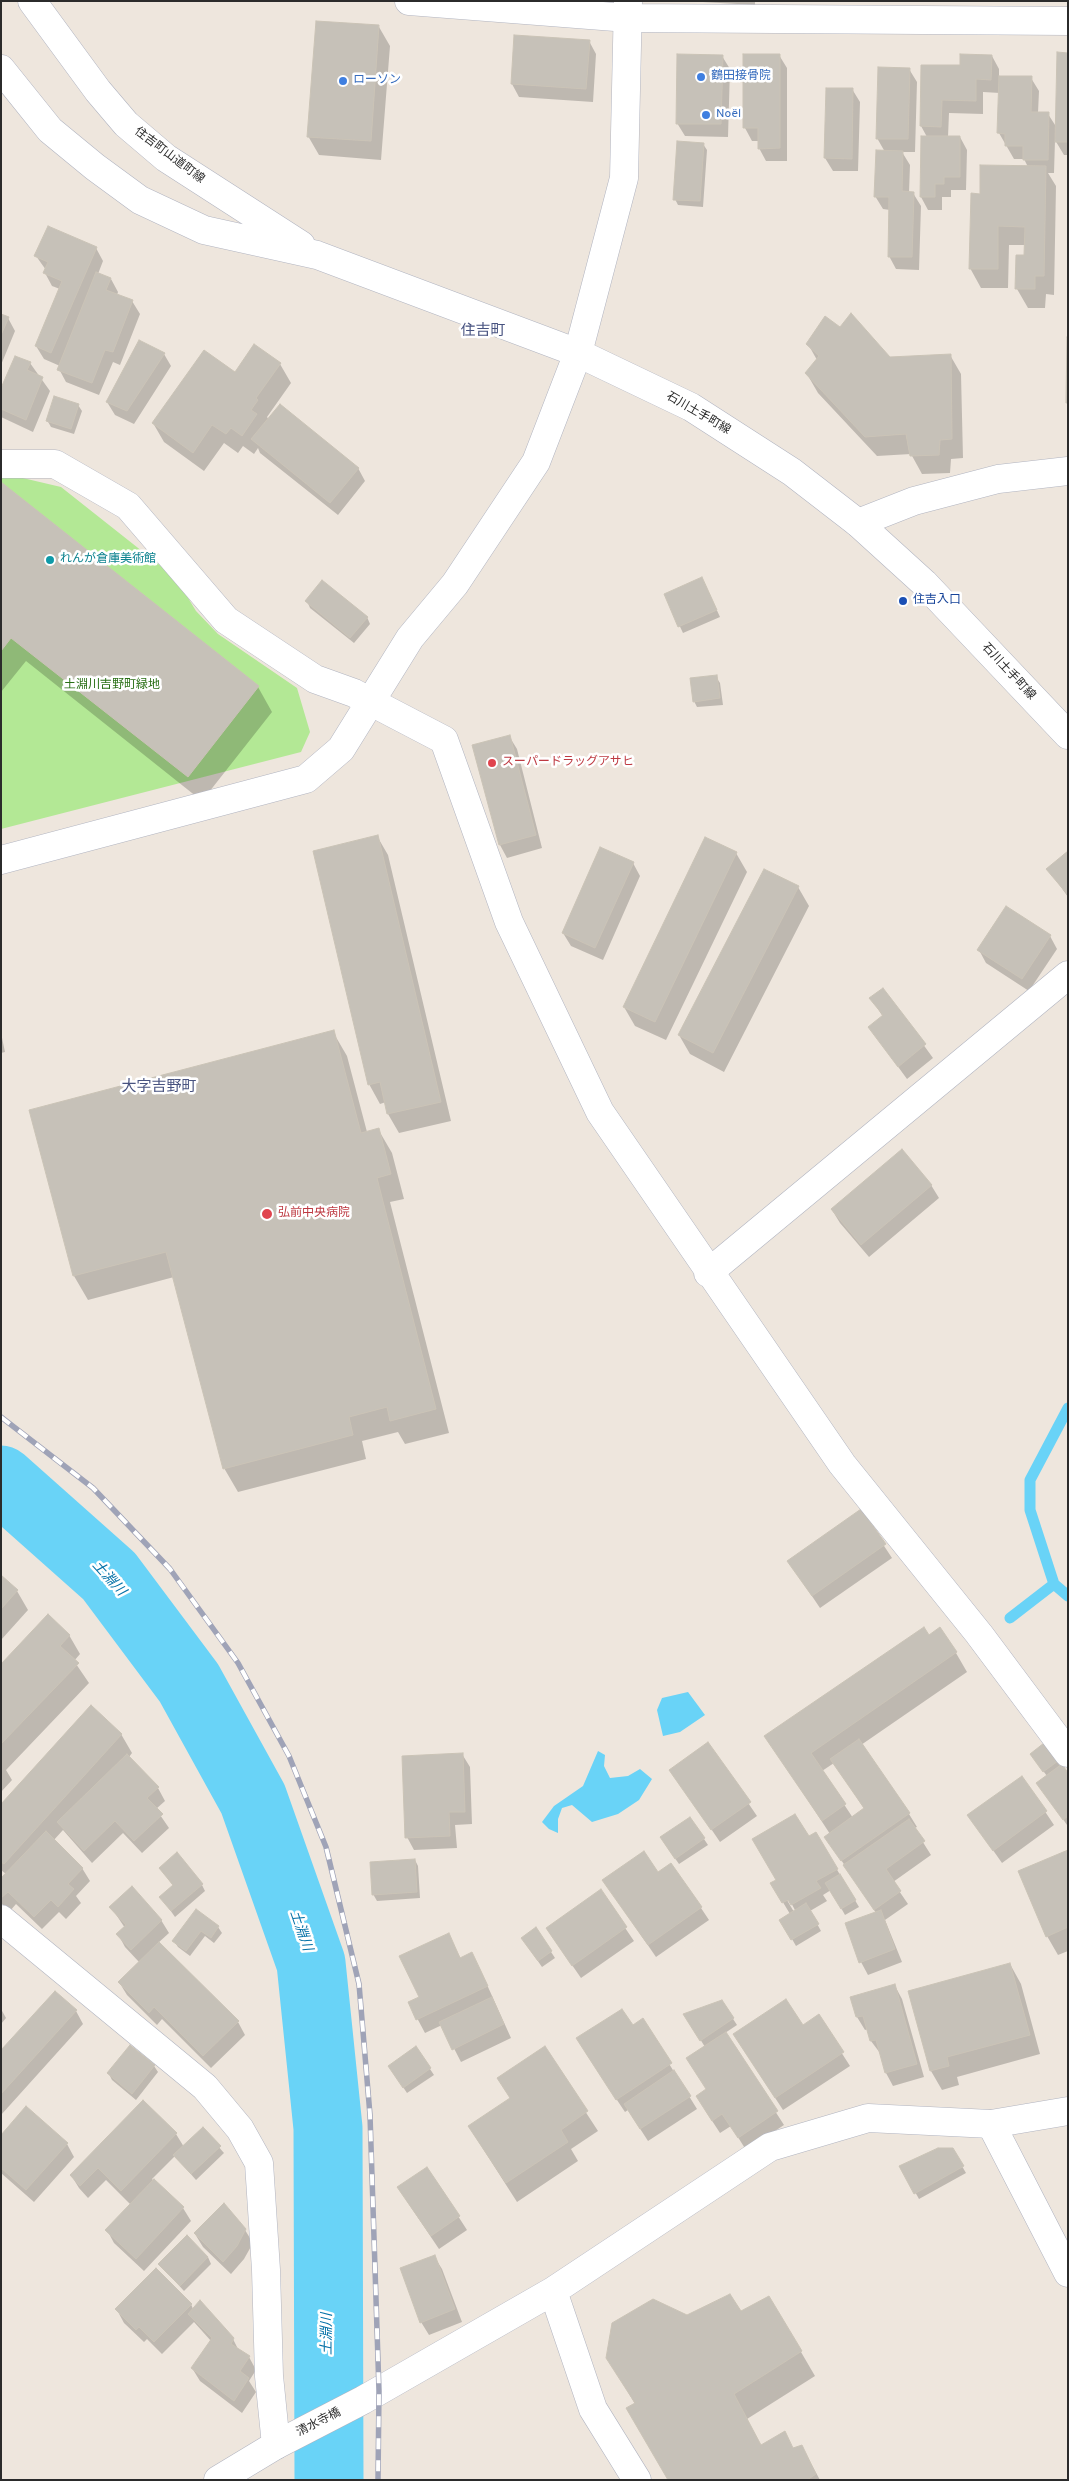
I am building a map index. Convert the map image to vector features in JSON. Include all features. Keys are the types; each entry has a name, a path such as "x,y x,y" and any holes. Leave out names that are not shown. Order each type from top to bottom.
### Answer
{"street":[{"name":"住吉町山道町線","path":"32,1 98,91 126,124 166,158 317,255"},
{"path":"409,1 628,10 1068,21"},
{"path":"1,860 306,779 341,749 410,638 455,584 536,462 578,353 624,178 628,10"},
{"name":"住吉町山道町線","path":"1,69 50,130 95,167 140,200 204,230 317,255 578,353"},
{"name":"石川土手町線","path":"578,353 691,407 792,472 858,522 924,583 1068,735"},
{"path":"1,464 55,464 128,506 226,620 315,679 354,693 444,740 509,922 600,1112 708,1273 842,1464 979,1634 1068,1752"},
{"path":"858,522 914,501 998,478 1068,471"},
{"path":"708,1273 1068,975"},
{"path":"1,1919 205,2087 240,2128 259,2163 266,2270 269,2376 276,2445"},
{"name":"清水寺橋","path":"218,2480 276,2445 363,2400 553,2290 770,2147 868,2118 991,2124 1068,2111"},
{"path":"991,2124 1068,2273"},
{"path":"553,2290 593,2409 637,2480"}],"green space":[{"name":"土淵川吉野町緑地","path":"1,475 10,475 61,487 176,578 196,611 218,634 297,688 310,732 301,752 1,829"}],"water":[{"path":"688,1692 705,1715 680,1732 663,1736 657,1710 662,1698"},
{"path":"598,1751 605,1755 604,1766 610,1778 628,1776 640,1769 652,1779 639,1800 618,1814 592,1822 572,1805 562,1808 558,1819 558,1833 549,1829 542,1822 554,1806 583,1786"}],"building":[{"name":"ローソン","path":"316,21 379,25 371,141 307,137"},
{"path":"514,35 590,40 586,89 511,84"},
{"path":"1057,52 1068,53 1068,142 1055,142"},
{"path":"677,54 723,55 721,124 676,124"},
{"path":"743,54 780,54 780,148 758,149 758,128 743,128"},
{"path":"960,54 992,55 991,80 976,79 976,101 942,100 941,127 920,126 921,65 960,65"},
{"path":"878,67 910,68 908,139 876,139"},
{"path":"999,76 1032,76 1031,112 1049,112 1048,160 1023,160 1023,146 1005,146 1005,134 997,133"},
{"path":"826,88 853,88 852,159 824,158"},
{"path":"921,136 960,136 960,177 944,177 944,184 935,184 935,197 920,197"},
{"path":"677,141 704,143 700,201 673,200"},
{"path":"876,150 903,151 902,191 914,192 912,257 888,257 889,197 874,197"},
{"path":"980,165 1046,166 1044,276 1035,276 1035,289 1015,289 1016,255 1024,255 1025,227 998,226 998,269 969,269 971,193 980,194"},
{"path":"48,226 97,247 51,353 35,346 62,281 43,273 48,262 34,256"},
{"path":"96,272 111,278 106,290 133,300 113,352 105,350 92,383 57,370"},
{"path":"851,313 890,357 951,354 952,439 940,440 939,455 910,456 906,434 865,437 805,373 819,356 806,344 825,316 840,327"},
{"path":"1,314 9,317 1,335"},
{"path":"1067,337 1068,403 1066,403"},
{"path":"139,340 165,353 127,411 106,402"},
{"path":"254,344 281,363 256,398 258,400 251,410 257,414 242,436 231,428 226,434 212,425 193,453 152,423 204,350 235,372"},
{"path":"15,356 31,362 27,370 43,377 26,420 1,409 1,388"},
{"path":"54,396 79,404 71,429 46,421"},
{"path":"280,404 359,468 330,503 251,439"},
{"name":"れんが倉庫美術館","path":"1,482 259,686 188,777 11,638 1,651"},
{"path":"702,577 717,610 678,627 664,594"},
{"path":"322,580 368,617 350,638 305,601"},
{"path":"717,675 720,698 693,702 690,678"},
{"path":"510,735 536,835 499,845 472,745"},
{"path":"378,835 441,1102 387,1114 380,1082 368,1085 313,851"},
{"path":"705,837 737,852 655,1022 623,1007"},
{"path":"600,847 634,862 595,948 562,933"},
{"path":"1068,851 1068,895 1046,869"},
{"path":"764,869 799,886 713,1053 678,1035"},
{"path":"1006,906 1051,935 1022,979 977,950"},
{"path":"883,988 926,1044 898,1067 868,1027 883,1015 869,998"},
{"path":"334,1030 361,1133 379,1128 391,1174 377,1178 436,1409 390,1421 387,1407 349,1417 353,1435 223,1469 166,1252 73,1276 29,1110"},
{"path":"902,1149 932,1185 861,1245 831,1209"},
{"path":"861,1509 886,1544 812,1596 787,1561"},
{"path":"1,1575 18,1590 1,1609"},
{"path":"48,1614 70,1635 60,1646 79,1663 1,1744 1,1664"},
{"path":"924,1627 929,1635 940,1627 957,1652 811,1753 846,1804 822,1821 764,1736"},
{"path":"91,1705 122,1734 4,1864 1,1862 1,1804"},
{"path":"859,1739 910,1813 841,1861 824,1837 864,1808 830,1759"},
{"path":"708,1742 751,1802 711,1830 669,1770"},
{"path":"1044,1743 1058,1761 1043,1772 1030,1754"},
{"path":"463,1753 465,1812 449,1812 450,1836 405,1838 402,1756"},
{"path":"127,1754 159,1787 147,1798 163,1814 134,1841 115,1821 84,1851 57,1822"},
{"path":"1062,1764 1068,1773 1068,1816 1063,1820 1036,1783"},
{"path":"1022,1776 1047,1811 993,1851 967,1815"},
{"path":"795,1814 809,1836 816,1832 838,1869 816,1881 821,1888 791,1905 788,1900 782,1903 770,1883 776,1880 752,1839"},
{"path":"690,1817 705,1838 675,1859 660,1837"},
{"path":"909,1819 925,1841 886,1869 901,1891 874,1910 843,1865"},
{"path":"46,1831 83,1868 68,1884 74,1889 58,1907 51,1900 34,1917 8,1892 1,1898 1,1878"},
{"path":"1068,1850 1068,1927 1046,1937 1018,1871"},
{"path":"644,1851 658,1872 671,1863 702,1907 648,1945 602,1880"},
{"path":"177,1852 203,1884 171,1911 159,1897 173,1885 159,1868"},
{"path":"415,1859 417,1892 372,1895 370,1862"},
{"path":"840,1874 856,1900 841,1909 825,1883"},
{"path":"132,1886 162,1920 131,1950 116,1934 126,1925 109,1907"},
{"path":"601,1889 627,1927 572,1966 546,1928"},
{"path":"806,1903 819,1924 791,1940 779,1920"},
{"path":"196,1909 219,1926 211,1938 201,1931 186,1951 172,1941"},
{"path":"881,1910 895,1949 859,1963 845,1923"},
{"path":"536,1927 552,1951 538,1961 521,1938"},
{"path":"449,1933 460,1958 472,1952 488,1986 416,2020 408,2002 419,1997 399,1956"},
{"path":"159,1942 239,2021 203,2056 154,2007 149,2013 118,1982"},
{"path":"1010,1963 1030,2035 947,2057 949,2066 930,2071 908,1991"},
{"path":"895,1984 917,2064 885,2073 876,2040 870,2041 863,2016 856,2017 850,1997"},
{"path":"55,1991 77,2010 1,2094 1,2050"},
{"path":"492,1997 504,2024 452,2050 439,2022"},
{"path":"786,1999 803,2025 819,2014 844,2052 775,2098 733,2034"},
{"path":"722,2000 734,2018 700,2041 683,2014"},
{"path":"622,2009 633,2025 643,2018 672,2063 616,2100 576,2038"},
{"path":"726,2032 778,2111 738,2138 722,2114 712,2121 696,2096 706,2089 686,2058"},
{"path":"130,2045 155,2065 132,2094 107,2073"},
{"path":"416,2046 431,2068 403,2088 388,2066"},
{"path":"545,2046 588,2111 561,2130 568,2142 506,2183 468,2126 510,2098 497,2078"},
{"path":"674,2070 691,2096 640,2129 624,2104"},
{"path":"143,2100 177,2133 121,2191 98,2168 80,2186 70,2175"},
{"path":"26,2106 68,2143 26,2190 1,2168 1,2135"},
{"path":"203,2127 221,2146 191,2174 173,2155"},
{"path":"938,2148 953,2148 964,2166 914,2194 899,2166"},
{"path":"427,2167 460,2216 431,2236 397,2187"},
{"path":"154,2179 184,2207 136,2259 105,2230"},
{"path":"224,2203 246,2229 237,2246 223,2262 194,2233"},
{"path":"187,2235 208,2257 180,2286 158,2264"},
{"path":"435,2255 455,2309 420,2323 400,2268"},
{"path":"156,2268 192,2304 154,2342 139,2327 136,2330 115,2309"},
{"path":"730,2294 741,2311 769,2296 802,2351 734,2394 761,2445 785,2431 793,2448 802,2445 816,2474 807,2480 668,2480 626,2408 635,2403 606,2358 612,2323 653,2299 687,2315"},
{"path":"200,2300 234,2338 231,2344 250,2356 240,2371 249,2378 234,2401 191,2368 212,2338 188,2314"}],"waterway":[{"path":"1068,1408 1030,1480 1030,1510 1054,1584 1068,1596"},
{"name":"土淵川","path":"1,1480 109,1576 189,1683 253,1799 311,1963 328,2128 329,2480"},
{"path":"1010,1618 1054,1584"}],"railway":[{"path":"1,1417 93,1488 170,1569 238,1663 289,1756 326,1847 359,1984 370,2115 379,2391 378,2480"}],"place":[{"name":"鶴田接骨院","path":"701,77"},
{"name":"ローソン","path":"343,81"},
{"name":"Noël","path":"706,115"},
{"name":"れんが倉庫美術館","path":"50,560"},
{"name":"住吉入口","path":"903,601"},
{"name":"スーパードラッグアサヒ","path":"492,763"},
{"name":"弘前中央病院","path":"267,1214"}],"district":[{"name":"住吉町","path":"483,332"},
{"name":"大字吉野町","path":"159,1088"}]}
